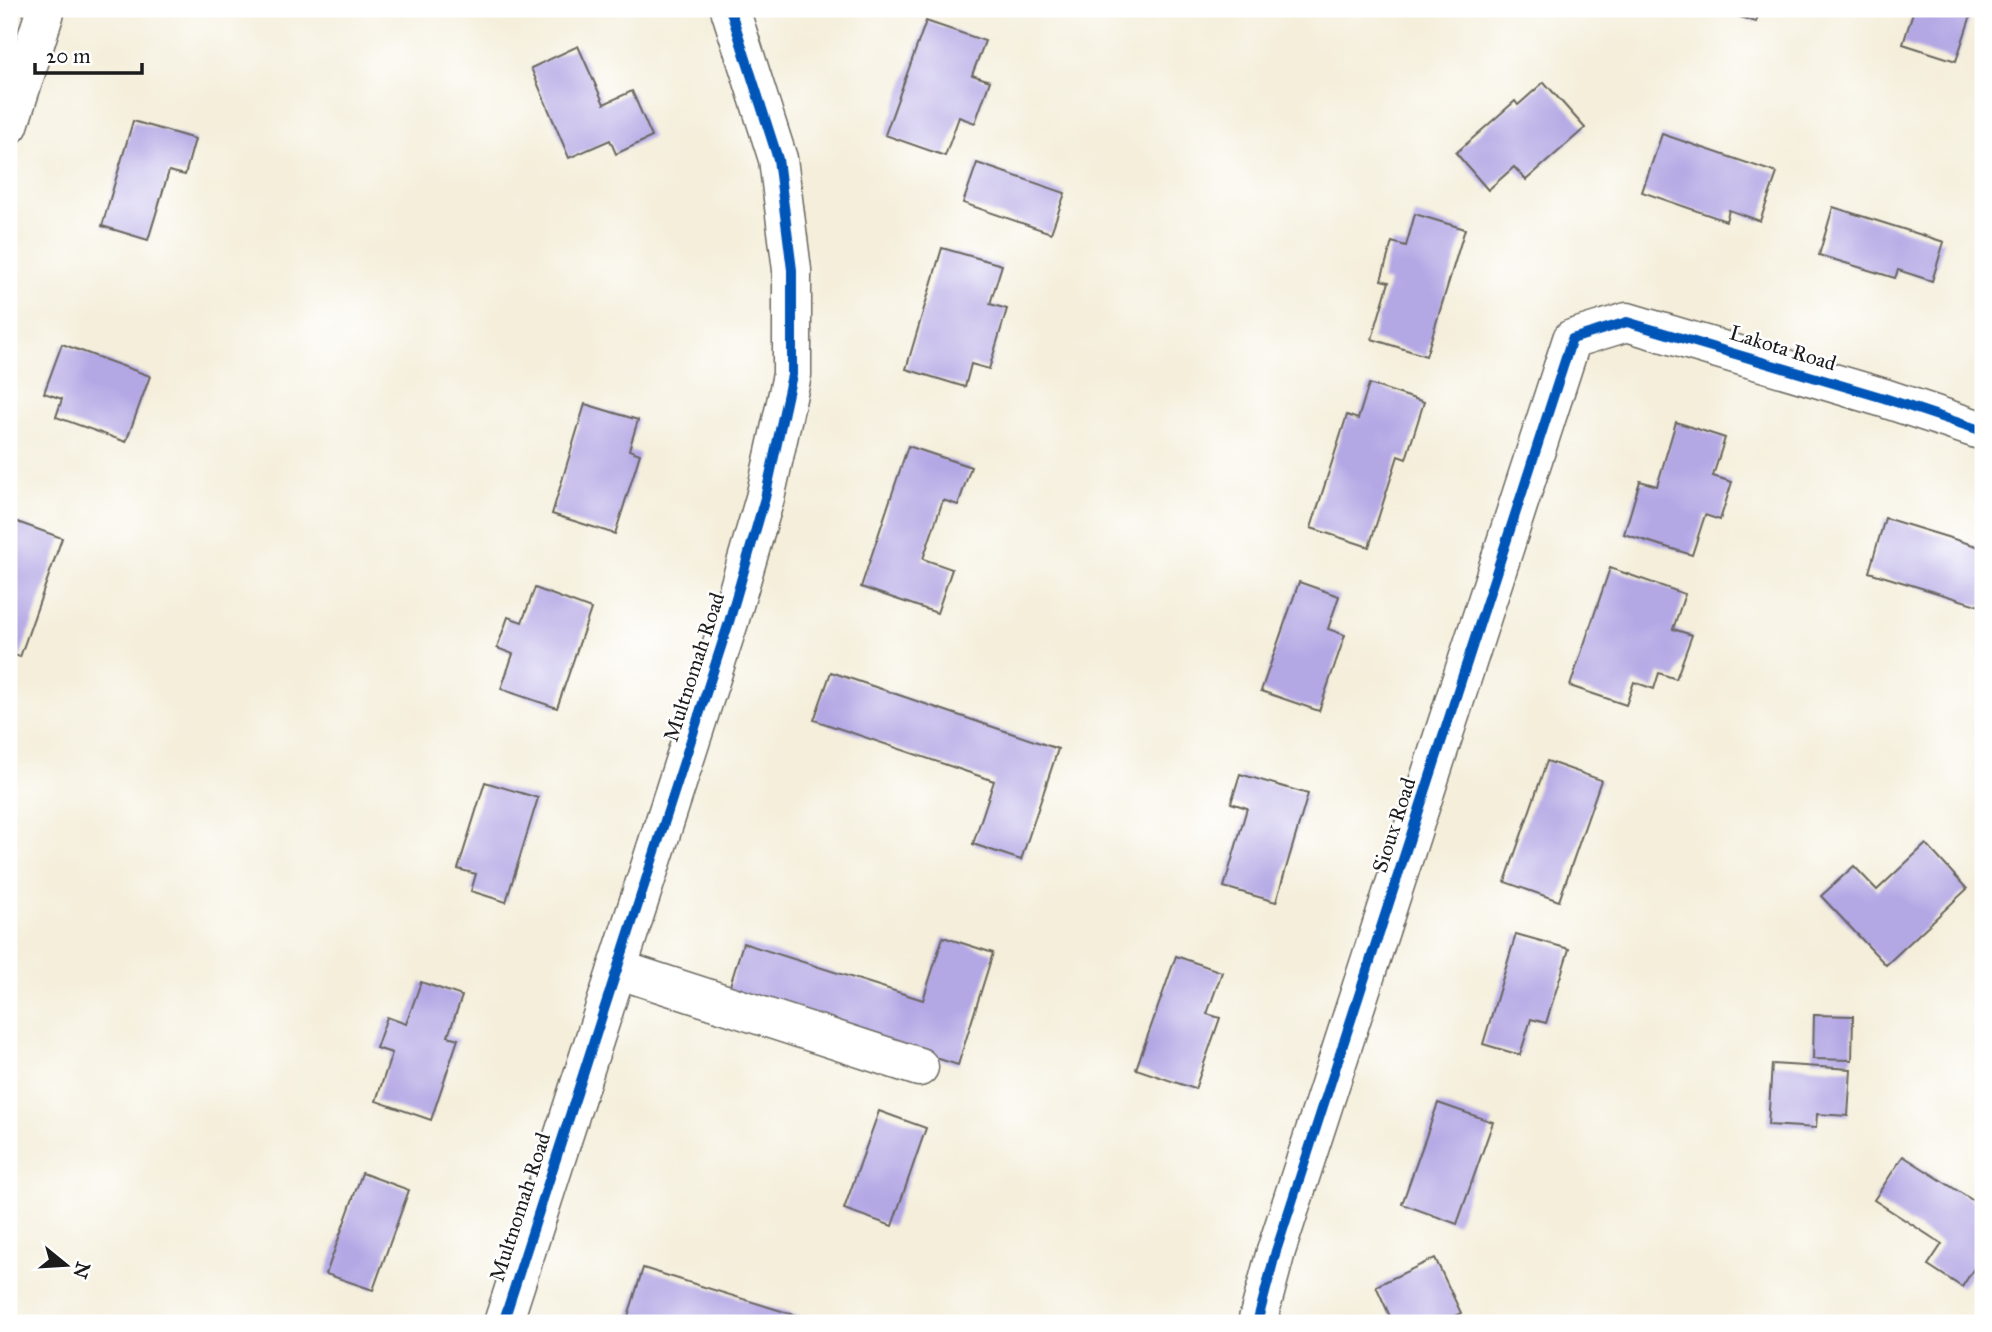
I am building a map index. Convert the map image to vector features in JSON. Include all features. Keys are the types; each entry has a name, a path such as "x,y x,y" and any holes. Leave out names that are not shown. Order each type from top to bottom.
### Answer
{"street":[{"path":"9,125 46,9"},
{"name":"Multnomah Road","path":"503,1323 733,609 765,498 792,376 792,270 778,159 730,9"},
{"name":"Lakota Road","path":"1572,339 1627,322 1884,398 1983,431"},
{"name":"Sioux Road","path":"1257,1323 1280,1237 1572,339"},
{"path":"617,969 919,1067"}],"building":[{"path":"1715,9 1760,9 1756,22"},
{"path":"1914,9 1973,9 1956,61 1903,44"},
{"path":"926,21 985,41 972,75 990,81 975,123 959,117 945,156 885,135"},
{"path":"578,46 604,104 632,91 652,137 616,154 610,140 569,158 531,68"},
{"path":"1544,82 1585,128 1526,180 1514,167 1488,190 1456,153 1515,101 1518,105"},
{"path":"133,121 195,139 185,175 169,171 148,240 102,226"},
{"path":"1662,134 1777,173 1760,221 1729,210 1726,221 1642,192"},
{"path":"977,163 1065,193 1051,233 963,203"},
{"path":"1833,207 1944,242 1932,281 1898,270 1895,278 1819,255"},
{"path":"1415,214 1465,229 1426,356 1372,339 1389,282 1381,280 1392,242 1406,246"},
{"path":"942,248 1002,265 990,304 1007,309 989,369 971,364 965,387 906,369"},
{"path":"62,344 150,376 126,442 56,417 62,399 44,393"},
{"path":"1369,384 1424,402 1406,459 1398,456 1369,547 1311,528 1347,415 1358,419"},
{"path":"585,404 638,420 629,450 640,454 615,534 552,514"},
{"path":"1676,422 1725,438 1713,476 1732,482 1720,520 1705,515 1692,555 1624,534 1640,481 1657,486"},
{"path":"908,446 971,467 958,505 943,500 923,559 952,569 937,613 861,587"},
{"path":"1885,518 1983,548 1983,607 1869,572"},
{"path":"9,519 62,538 20,657 9,653"},
{"path":"1610,568 1685,594 1673,629 1692,635 1676,679 1659,673 1654,689 1634,682 1626,705 1570,686"},
{"path":"1299,582 1339,596 1328,629 1345,635 1319,711 1261,691"},
{"path":"535,588 591,609 557,708 501,689 513,654 497,648 508,617 522,622"},
{"path":"831,672 1058,749 1021,860 973,844 994,781 814,720"},
{"path":"1547,761 1601,780 1559,901 1505,882"},
{"path":"1240,774 1308,794 1276,902 1224,887 1247,808 1231,803"},
{"path":"485,782 538,798 506,902 471,891 476,874 458,869"},
{"path":"1926,844 1967,889 1886,965 1821,896 1854,866 1877,890"},
{"path":"1516,934 1569,949 1546,1023 1531,1019 1520,1055 1483,1044"},
{"path":"943,937 993,953 958,1065 728,992 743,943 923,1000"},
{"path":"1176,956 1222,972 1207,1014 1220,1018 1195,1089 1136,1069"},
{"path":"421,982 462,996 448,1036 458,1039 431,1120 376,1101 392,1053 376,1048 387,1017 406,1024"},
{"path":"1814,1015 1853,1016 1852,1060 1813,1059"},
{"path":"1772,1064 1851,1069 1848,1116 1817,1114 1816,1128 1768,1125"},
{"path":"1438,1103 1493,1122 1457,1224 1402,1204"},
{"path":"879,1111 926,1128 892,1226 844,1209"},
{"path":"1903,1156 1983,1207 1983,1254 1962,1287 1928,1265 1942,1244 1874,1200"},
{"path":"362,1173 409,1190 373,1290 326,1274"},
{"path":"1435,1258 1461,1313 1444,1321 1446,1323 1393,1323 1376,1286"},
{"path":"643,1268 801,1317 799,1323 626,1323"}],"cycle path":[{"path":"503,1323 729,622 765,498 792,375 792,270 778,159 730,9"},
{"path":"1257,1323 1276,1251 1572,339 1627,322 1884,398 1983,431"}]}
